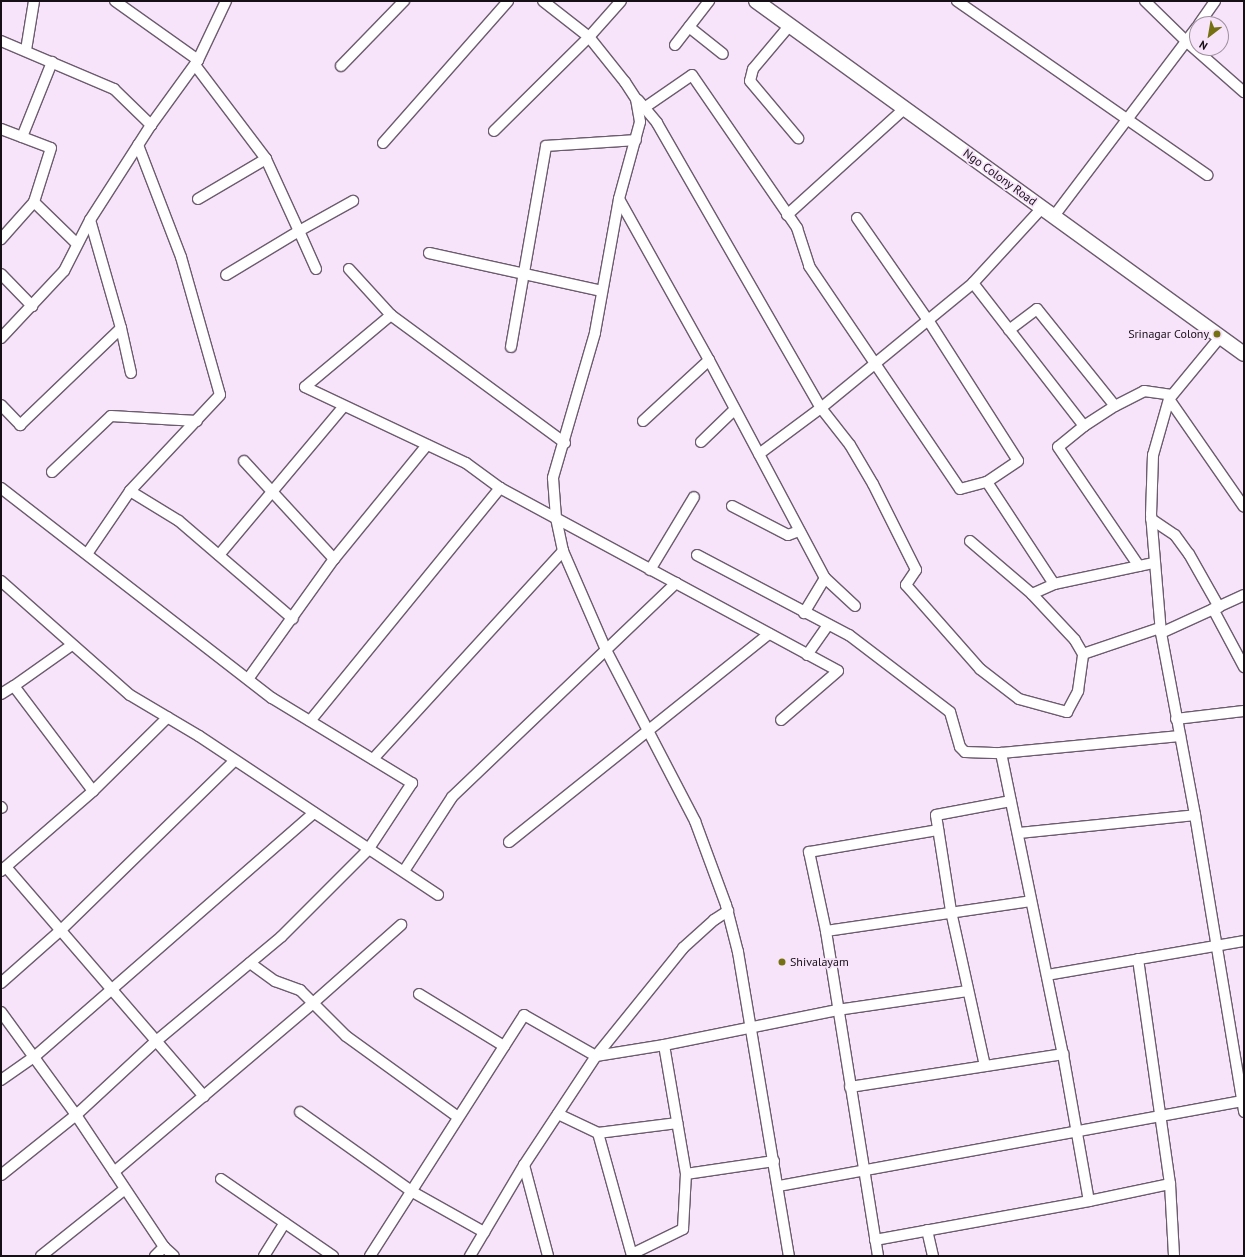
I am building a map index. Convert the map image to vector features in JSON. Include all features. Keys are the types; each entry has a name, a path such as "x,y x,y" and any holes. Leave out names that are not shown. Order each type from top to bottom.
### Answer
{"street":[{"path":"26,50 34,1"},
{"path":"115,1 196,62 266,159 316,269"},
{"path":"1,338 64,272 90,220 151,125 196,62 226,1"},
{"path":"341,66 404,1"},
{"path":"384,143 508,1"},
{"path":"543,1 589,37 636,99 657,123 821,408 850,445 873,484 916,570 906,585 980,669 1019,698 1067,712 1078,691 1083,654 1075,640 1032,594 970,540"},
{"path":"494,131 589,37 620,1"},
{"path":"675,45 709,1"},
{"name":"Ngo Colony Road","path":"756,1 1244,354"},
{"path":"957,1 1207,175"},
{"path":"1145,1 1186,42 1244,92"},
{"path":"1205,16 1215,1"},
{"path":"790,25 753,69 750,81 798,138"},
{"path":"689,27 723,54"},
{"path":"1054,216 1189,38"},
{"path":"1,41 26,50 114,89 151,125"},
{"path":"22,137 52,62"},
{"path":"644,108 692,75 797,228 809,266 960,488 987,482 1018,461 928,320 857,218"},
{"path":"636,99 640,122 619,199 595,333 565,443 553,478 556,518 563,551 606,650 695,821 728,911 738,952 779,1186 789,1256"},
{"path":"787,215 905,108"},
{"path":"1,129 51,148 34,202 1,239"},
{"path":"511,347 546,146 636,140"},
{"path":"87,554 130,491 197,421 220,394 181,257 138,145"},
{"path":"198,199 266,159"},
{"path":"619,199 709,360 825,578 855,606"},
{"path":"226,275 299,231 353,201"},
{"path":"34,202 77,244"},
{"path":"759,454 821,408 972,283 1042,208"},
{"path":"90,220 121,328 131,373"},
{"path":"429,253 524,272 602,291"},
{"path":"349,269 391,315 565,443"},
{"path":"1,274 32,306"},
{"path":"972,283 1084,426"},
{"path":"1009,330 1037,309 1116,406"},
{"path":"391,315 305,387 342,407 466,463 500,488 838,671 781,720"},
{"path":"1,406 20,425 121,328"},
{"path":"1221,336 1171,397 1153,455 1151,519 1160,630 1176,719 1196,815 1244,1112"},
{"path":"643,421 709,360"},
{"path":"1139,566 1058,447 1084,426 1116,406 1144,391 1171,397 1244,506"},
{"path":"219,555 342,407"},
{"path":"701,442 735,409"},
{"path":"52,472 111,416 197,421"},
{"path":"248,679 293,619 334,559 427,445"},
{"path":"244,461 334,559"},
{"path":"987,482 1054,584"},
{"path":"1,488 272,698 412,783 368,850 281,938 156,1041 76,1116 1,1175"},
{"path":"310,721 500,488"},
{"path":"130,491 179,521 293,619"},
{"path":"650,570 694,497"},
{"path":"732,506 788,535 799,531"},
{"path":"1151,519 1175,535 1189,554 1244,667"},
{"path":"373,759 563,551"},
{"path":"697,555 804,613 849,635 950,712 962,750 969,753 1001,753 1180,736"},
{"path":"1032,594 1054,584 1154,563"},
{"path":"804,613 825,578"},
{"path":"1,581 130,695 168,717 368,850 404,871 438,895"},
{"path":"404,871 452,797 676,583"},
{"path":"1083,654 1160,630 1216,608 1244,595"},
{"path":"807,655 828,625"},
{"path":"509,842 648,729 769,634"},
{"path":"1,694 72,644"},
{"path":"14,686 93,791"},
{"path":"1176,719 1244,711"},
{"path":"168,717 93,791 3,869 61,930 204,1096"},
{"path":"1001,753 1019,832 1031,901 1063,1054 1089,1201"},
{"path":"1,983 61,930 234,761"},
{"path":"985,1066 951,911 936,815 1011,801"},
{"path":"1,1080 33,1058 111,988 314,813"},
{"path":"1019,832 1196,815"},
{"path":"878,1256 874,1240 864,1169 837,1010 826,931 809,852 938,830"},
{"path":"826,931 951,911 1031,901"},
{"path":"470,1256 524,1165 596,1056 683,948 714,920 728,911"},
{"path":"114,1172 313,1003 401,925"},
{"path":"1046,975 1244,941"},
{"path":"1138,959 1170,1184 1174,1256"},
{"path":"250,963 275,981 300,990 346,1036 458,1117"},
{"path":"370,1256 524,1015 596,1056 664,1045 750,1026 837,1010 968,990"},
{"path":"419,994 504,1046"},
{"path":"2,1014 76,1116 164,1247 174,1256"},
{"path":"598,1133 632,1255 683,1229 686,1174 664,1045"},
{"path":"850,1087 1063,1054"},
{"path":"779,1186 864,1169 1077,1133 1243,1101"},
{"path":"300,1112 411,1191 484,1232"},
{"path":"558,1114 598,1133 677,1123"},
{"path":"686,1174 774,1161"},
{"path":"524,1165 548,1256"},
{"path":"221,1179 333,1256"},
{"path":"874,1240 1089,1201 1170,1184"},
{"path":"41,1256 125,1189"},
{"path":"264,1256 285,1223"},
{"path":"927,1230 933,1256"},
{"path":"155,1256 164,1247"}],"place":[{"name":"Srinagar Colony","path":"1217,334"},
{"name":"Shivalayam","path":"782,962"}]}
